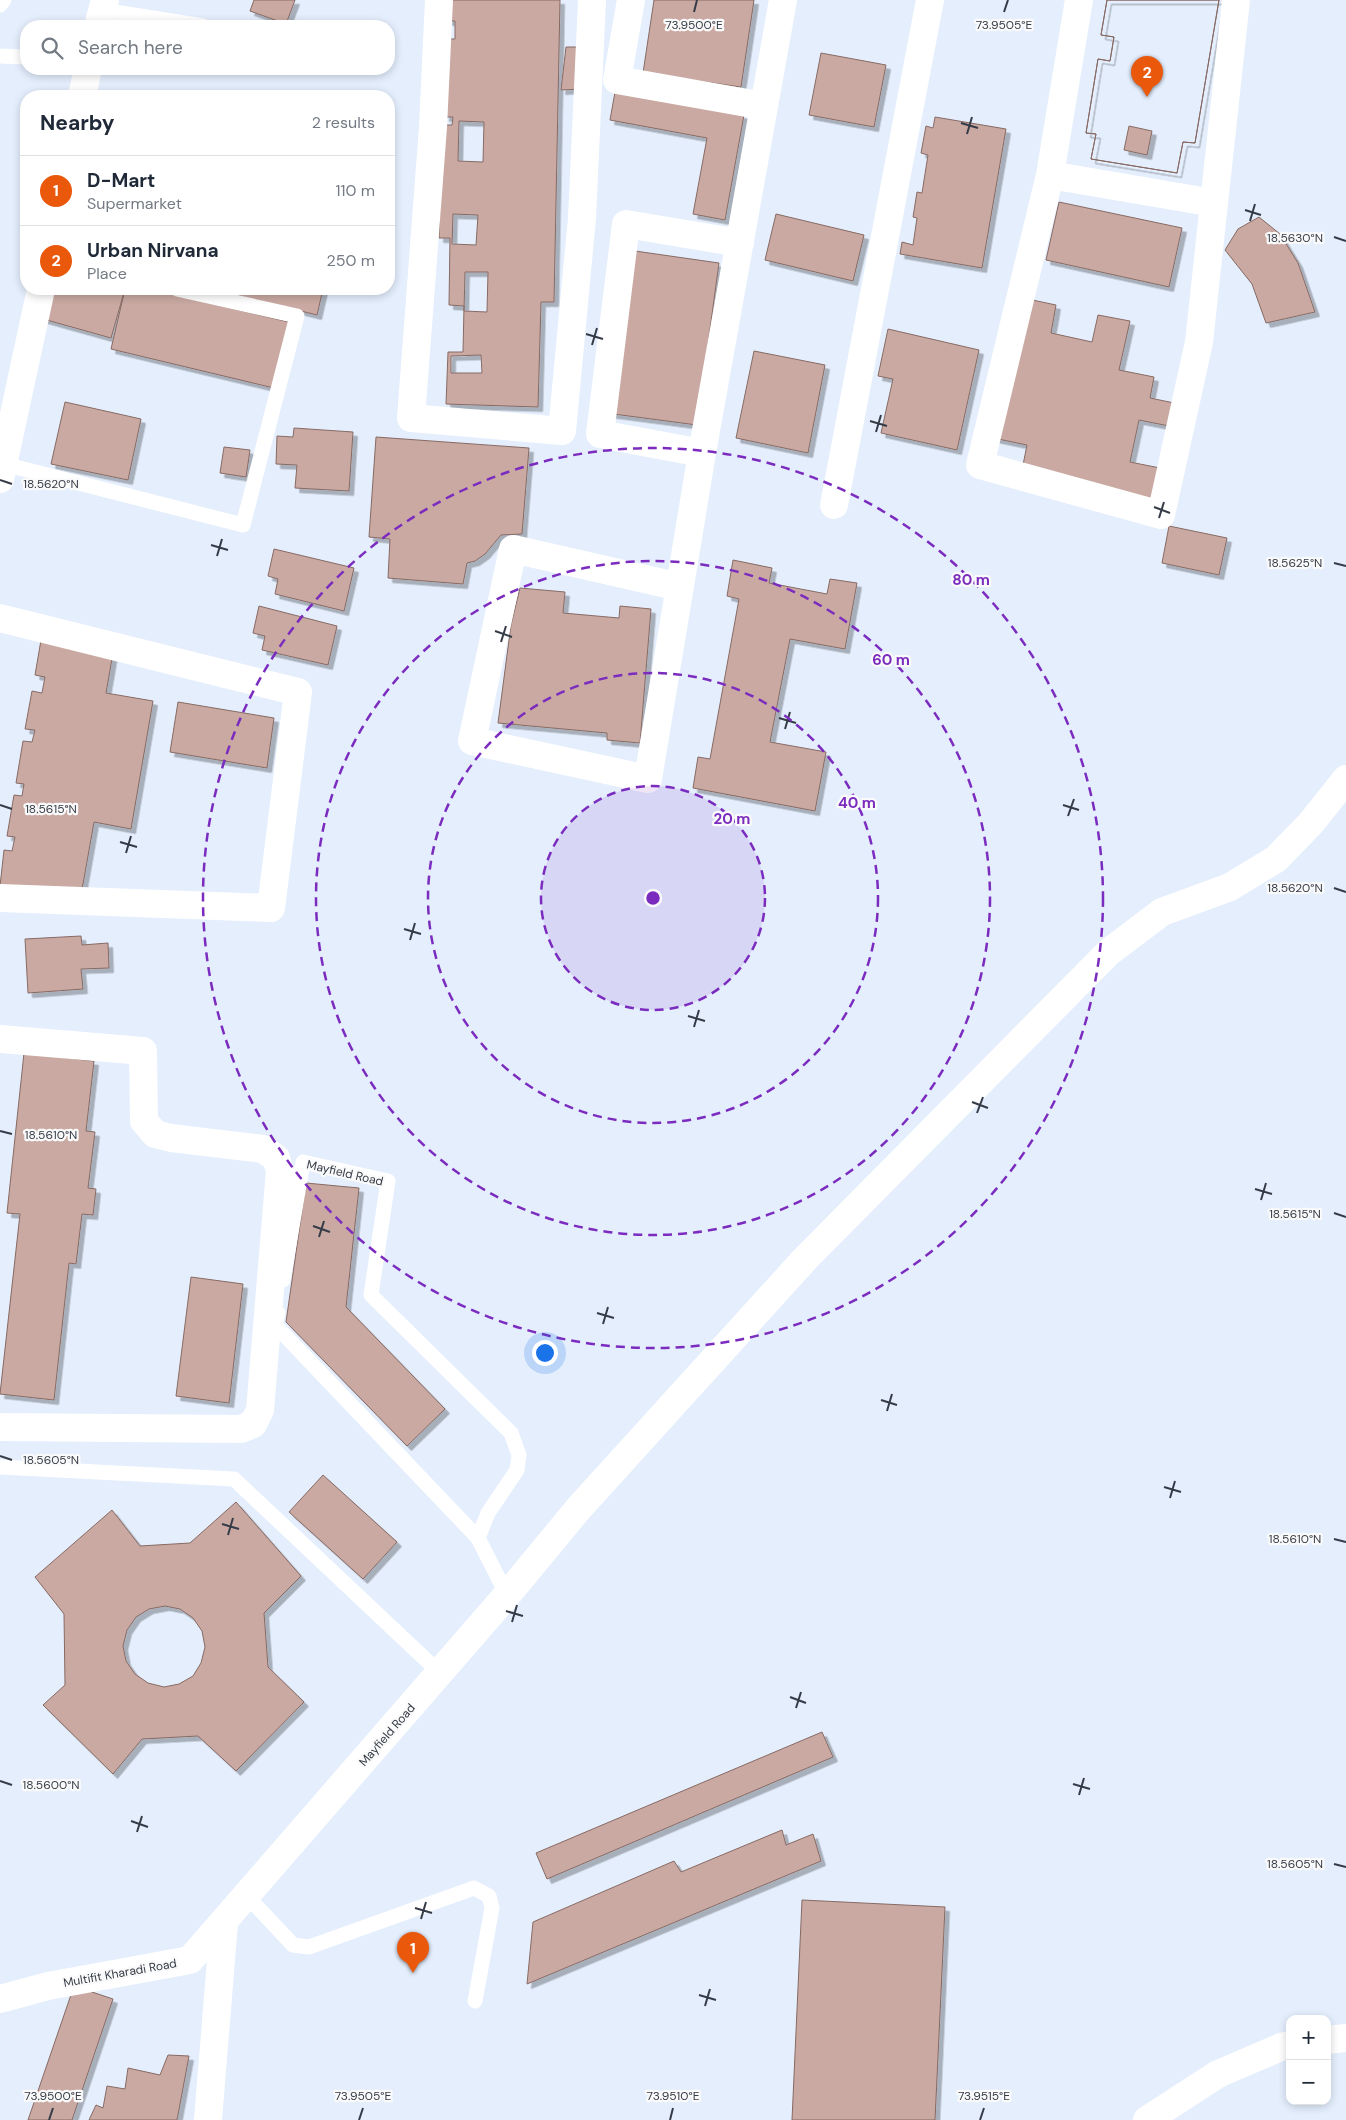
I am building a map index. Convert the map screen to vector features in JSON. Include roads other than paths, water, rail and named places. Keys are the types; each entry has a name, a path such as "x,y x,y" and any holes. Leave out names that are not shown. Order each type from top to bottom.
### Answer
{"street":[{"path":"439,0 433,127 411,418 562,431 582,218 592,0"},
{"path":"631,0 617,80 764,106"},
{"path":"680,587 513,549 472,741 648,779 680,587 702,453 783,0"},
{"path":"834,505 930,0"},
{"path":"1079,0 1050,175 980,465 1161,515 1199,342 1236,0"},
{"path":"83,90 87,75"},
{"path":"1050,175 1214,203"},
{"path":"702,453 600,434 626,224 740,243"},
{"path":"1,469 40,295"},
{"path":"0,618 298,692 271,908 0,898"},
{"path":"507,1596 579,1508 805,1259 1109,952 1162,912 1230,887 1276,859 1310,824 1346,779"},
{"path":"0,1039 143,1051 144,1121 155,1134 171,1138 263,1149 276,1158 280,1171 260,1410 253,1424 241,1429 0,1427"},
{"name":"Mayfield Road","path":"224,1922 507,1596"},
{"path":"208,2120 224,1922"},
{"name":"Multifit Kharadi Road","path":"0,1999 48,1986 190,1960 224,1922"},
{"path":"1331,2040 1346,2038"},
{"path":"1147,2120 1218,2074 1286,2046"}],"lane":[{"path":"0,5 4,0"},
{"path":"102,12 159,20"},
{"path":"0,56 20,57"},
{"path":"1,469 243,525 297,316 203,295"},
{"name":"Mayfield Road","path":"478,1538 488,1513 517,1470 519,1455 511,1433 371,1295 388,1181 303,1162 275,1326 478,1538 507,1596"},
{"path":"0,1467 234,1479 440,1673"},
{"path":"247,1896 293,1945 309,1947 474,1888 480,1890 490,1896 492,1908 475,2001"}],"place":[{"name":"Urban Nirvana","path":"1147,97"},
{"name":"D-Mart","path":"413,1973"}]}
